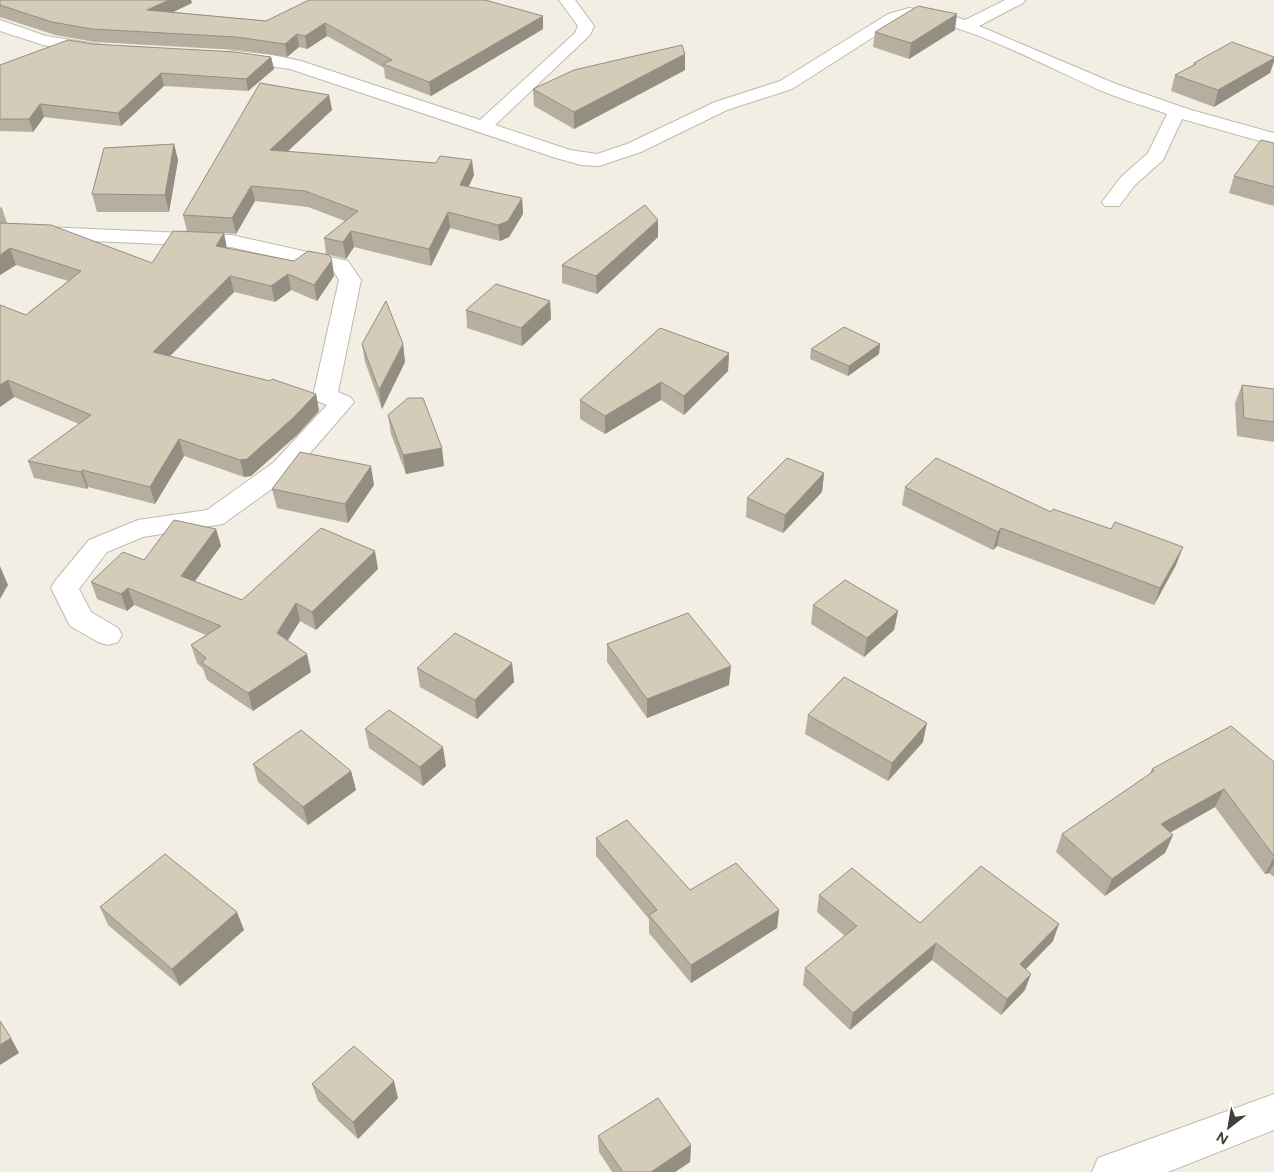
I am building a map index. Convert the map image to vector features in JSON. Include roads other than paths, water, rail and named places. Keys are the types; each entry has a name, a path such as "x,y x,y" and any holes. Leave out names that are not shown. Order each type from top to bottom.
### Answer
{"street":[{"path":"483,128 582,35 586,26 567,0"},
{"path":"965,27 1017,0"},
{"path":"221,55 272,60 295,65 563,154 581,159 599,160 634,148 744,97 768,92 786,85 894,17 908,13 924,14 1018,47 1110,88 1177,111 1274,139"},
{"path":"0,25 43,40 116,50"},
{"path":"1112,202 1128,181 1156,156 1177,111"},
{"path":"0,231 231,241 341,265 350,280 325,396 342,402 282,469 214,518 138,529 98,546 65,588 80,619 108,635"},
{"path":"1112,1172 1147,1161 1274,1112"}]}
